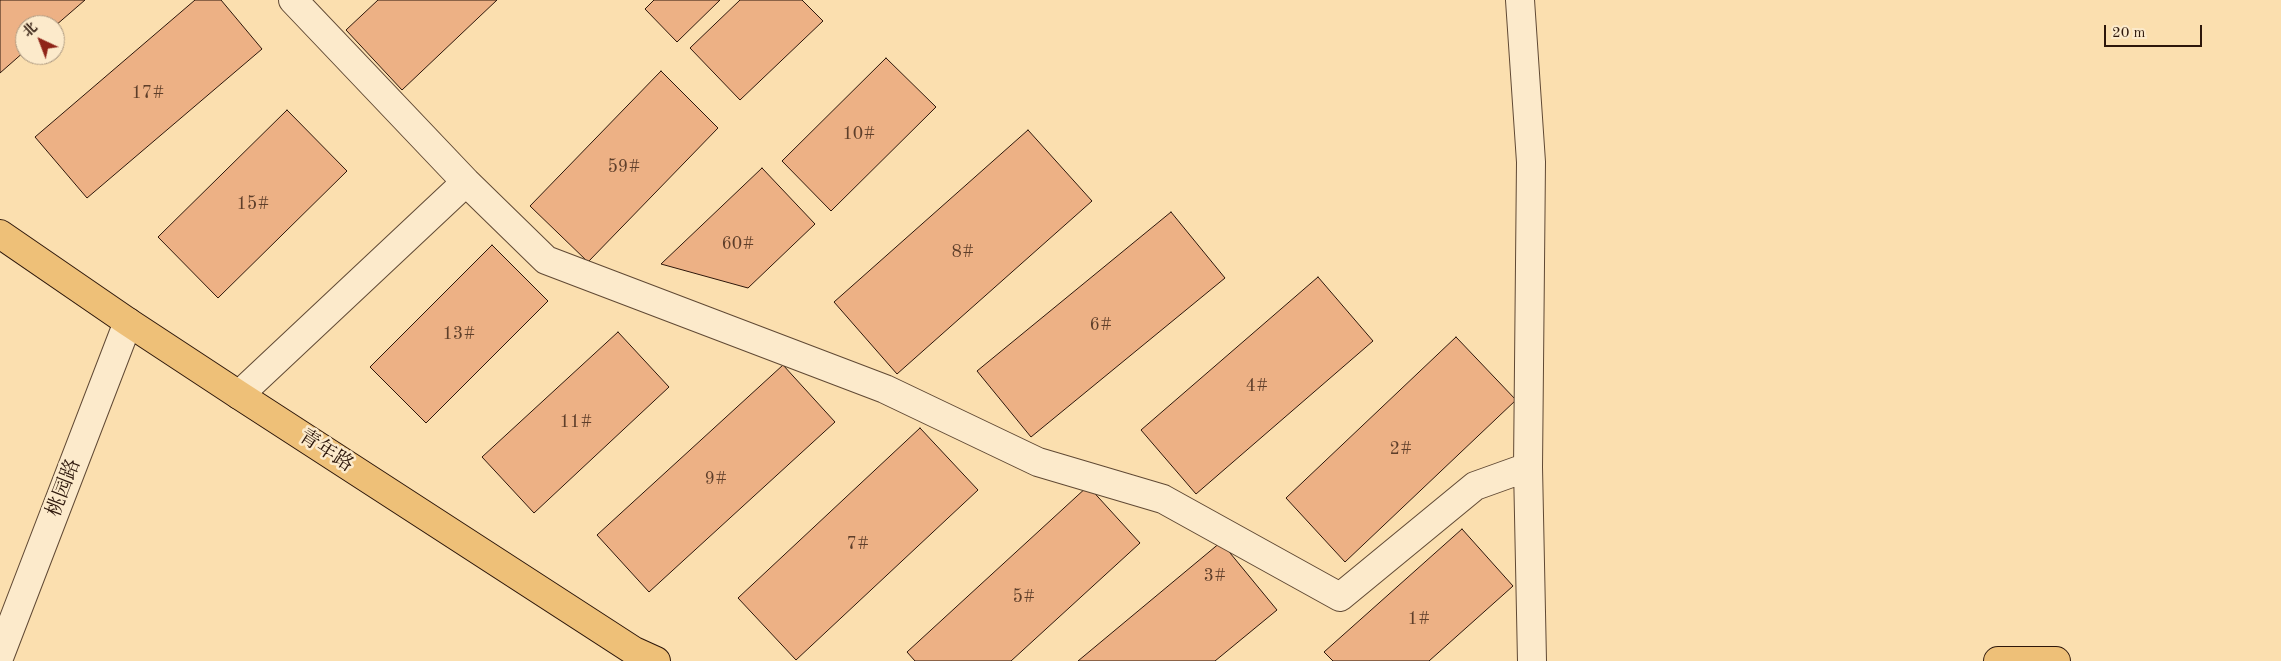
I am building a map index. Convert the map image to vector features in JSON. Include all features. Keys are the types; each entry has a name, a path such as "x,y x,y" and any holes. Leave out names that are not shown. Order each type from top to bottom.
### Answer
{"main road":[{"name":"青年路","path":"0,234 239,395 634,651 656,661"},
{"path":"1998,661 2056,661"}],"street":[{"path":"293,0 466,182 546,260 884,389 1038,462 1163,499 1340,597 1475,486 1528,467"},
{"path":"1520,0 1531,162 1528,467 1532,661"},
{"path":"239,395 466,182"},
{"name":"桃园路","path":"0,655 128,322"}],"building":[{"path":"0,0 85,0 65,17 65,15 15,15 15,60 0,73"},
{"path":"195,0 221,0 262,49 87,198 35,137"},
{"path":"378,0 497,0 402,90 346,30"},
{"path":"654,0 720,0 677,42 645,9"},
{"path":"740,0 802,0 823,21 740,100 690,48"},
{"path":"886,58 936,107 831,211 782,161"},
{"path":"661,71 718,128 588,262 530,206"},
{"path":"287,110 347,171 218,298 158,237"},
{"path":"1028,130 1092,201 897,374 834,302"},
{"path":"762,168 815,224 748,288 661,264"},
{"path":"1171,212 1225,278 1031,437 977,371"},
{"path":"492,245 548,301 426,423 370,367"},
{"path":"1318,277 1373,341 1196,494 1141,430"},
{"path":"618,332 669,387 534,513 482,457"},
{"path":"1456,337 1516,400 1345,562 1286,498"},
{"path":"783,365 835,422 649,592 597,535"},
{"path":"920,428 978,490 796,660 738,598"},
{"path":"1088,486 1140,543 1011,661 915,661 907,652"},
{"path":"1462,529 1513,586 1429,661 1333,661 1324,652"},
{"path":"1221,542 1277,610 1215,661 1078,661"}]}
